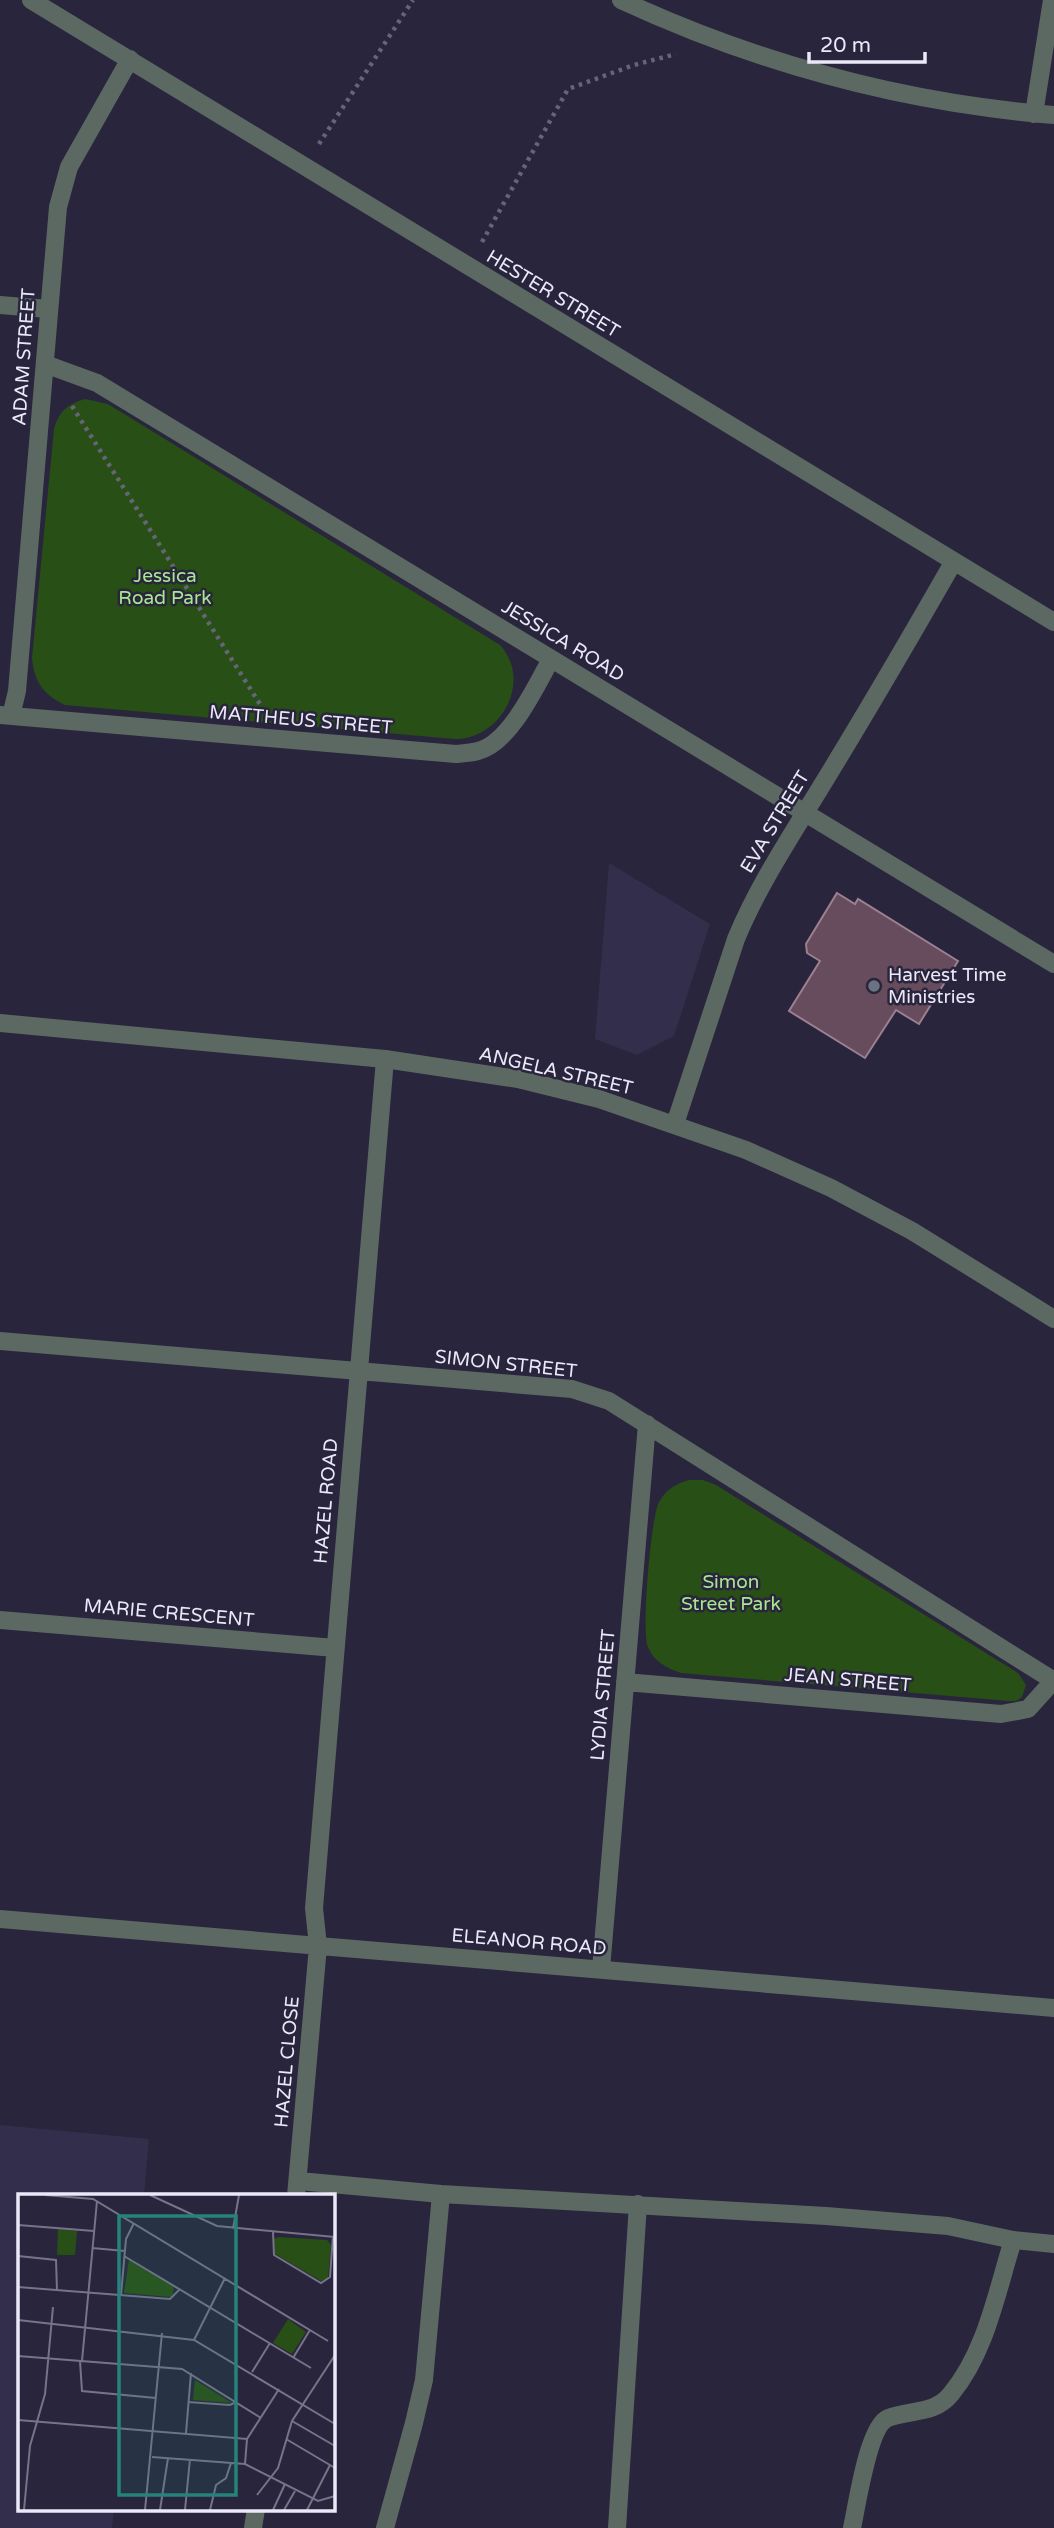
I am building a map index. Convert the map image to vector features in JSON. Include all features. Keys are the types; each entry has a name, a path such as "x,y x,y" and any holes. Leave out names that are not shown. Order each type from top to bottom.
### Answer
{"street":[{"name":"HESTER STREET","path":"32,0 1054,622"},
{"path":"621,0 723,43 829,76 936,101 1054,115"},
{"path":"1034,114 1052,0"},
{"name":"ADAM STREET","path":"5,715 18,691 48,309 62,188 69,167 130,60"},
{"path":"0,305 48,309"},
{"name":"JESSICA ROAD","path":"45,364 97,383 1054,964"},
{"name":"EVA STREET","path":"675,1124 744,920 783,846 954,561"},
{"name":"MATTHEUS STREET","path":"5,715 456,754 479,751 496,742 522,710 551,659"},
{"name":"ANGELA STREET","path":"0,1023 385,1059 518,1079 599,1099 675,1124 779,1164 862,1204 912,1231 1054,1320"},
{"name":"HAZEL ROAD","path":"318,1945 314,1908 385,1059"},
{"name":"SIMON STREET","path":"0,1341 572,1389 609,1401 1054,1680"},
{"name":"LYDIA STREET","path":"601,1969 647,1424"},
{"name":"MARIE CRESCENT","path":"0,1620 335,1648"},
{"name":"JEAN STREET","path":"625,1682 1001,1714 1028,1709 1054,1680"},
{"name":"ELEANOR ROAD","path":"0,1919 1054,2008"},
{"name":"HAZEL CLOSE","path":"297,2188 318,1945"},
{"path":"297,2188 638,2204 948,2226 1013,2240 1054,2244"},
{"path":"385,2528 424,2380 442,2193"},
{"path":"617,2528 638,2204"},
{"path":"852,2528 873,2437 881,2422 887,2418 933,2409 949,2397 967,2374 988,2322 1013,2240"},
{"path":"253,2528 256,2510"}],"path":[{"path":"304,165 413,0"},
{"path":"468,267 568,89 634,65 723,43"},
{"path":"45,364 282,739"}],"shaded area":[{"path":"609,863 710,924 674,1036 637,1055 595,1039"},
{"path":"0,2125 149,2139 144,2194 18,2194 18,2510 114,2510 112,2528 0,2528"}],"green space":[{"name":"Jessica Road Park","path":"85,399 108,404 500,645 509,659 513,675 507,706 498,719 471,736 455,739 65,705 51,697 38,681 32,658 54,429 65,410 73,403"},
{"name":"Simon Street Park","path":"689,1480 703,1480 716,1485 1018,1673 1026,1685 1022,1697 1009,1701 681,1673 662,1664 648,1647 646,1637 646,1598 653,1529 662,1497 672,1488"}],"building":[{"name":"Harvest Time Ministries","path":"837,893 855,904 858,899 958,961 919,1024 896,1010 865,1058 789,1011 820,961 807,953 806,944"}],"place":[{"name":"Harvest Time Ministries","path":"874,986"}]}
